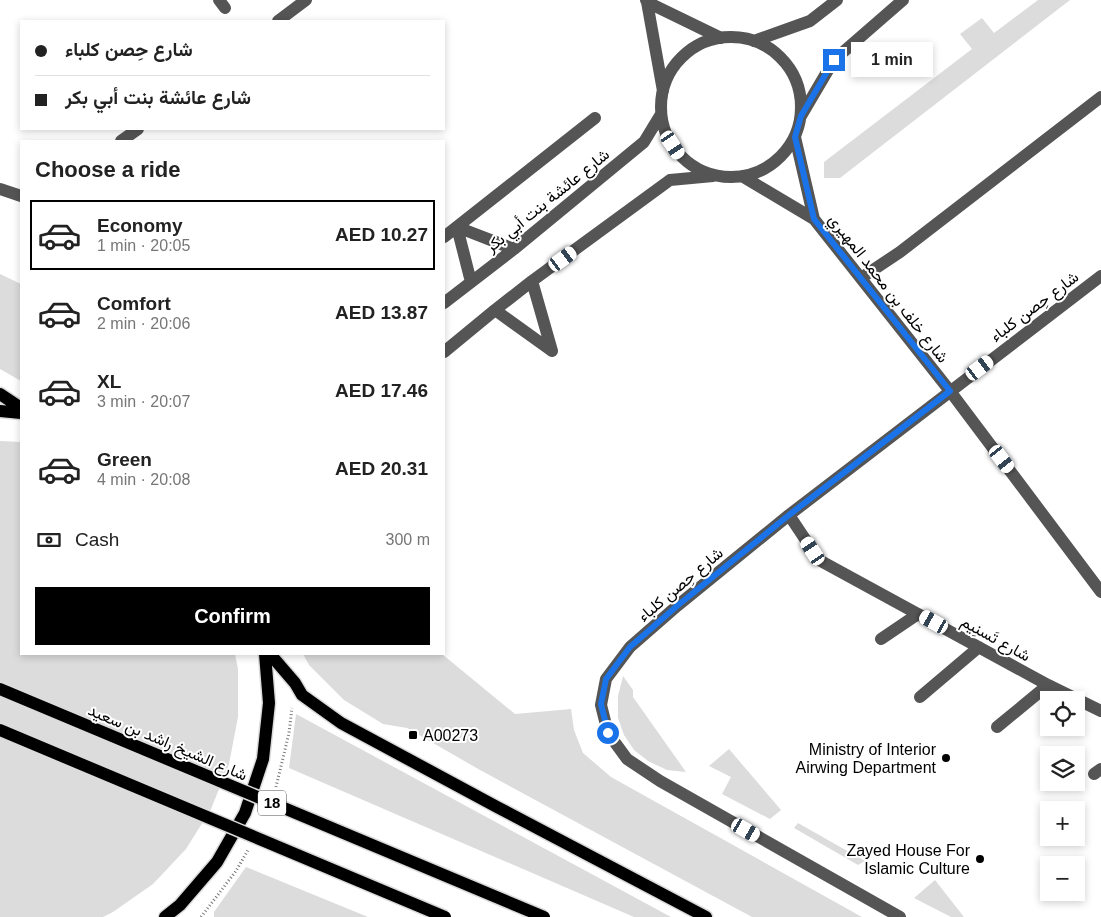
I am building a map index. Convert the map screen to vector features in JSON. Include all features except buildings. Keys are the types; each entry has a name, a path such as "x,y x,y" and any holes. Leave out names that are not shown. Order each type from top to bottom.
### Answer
{"main road":[{"path":"0,394 20,407"},
{"path":"0,411 20,413"},
{"path":"165,917 180,905 217,862 245,813 262,759 269,703 265,655"},
{"path":"271,655 295,683 302,695 341,722 706,917"},
{"name":"شارع الشيخ راشد بن سعيد","path":"0,689 544,917"},
{"name":"18","path":"0,730 445,917"}],"street":[{"path":"279,20 305,0"},
{"path":"754,41 810,21 837,0"},
{"path":"445,351 532,281 670,180 742,176 764,170 782,156 795,137 801,116 834,60 903,0"},
{"path":"646,1 721,38"},
{"path":"646,1 663,91"},
{"path":"718,176 697,168 679,154 667,136 661,114 663,91 670,72 684,55 701,44 721,38 738,37 754,41 775,52 791,70 800,92 801,116"},
{"path":"861,278 900,252 1101,97"},
{"name":"شارع عائشة بنت أبي بكر","path":"445,302 514,249 644,142 661,114"},
{"path":"445,237 596,118"},
{"path":"122,140 137,130"},
{"name":"شارع خلف بن محمد المهيري","path":"795,137 814,219"},
{"name":"شارع خلف بن محمد المهيري","path":"742,176 814,219 950,391 1101,592"},
{"path":"0,189 20,196"},
{"path":"457,227 514,249"},
{"path":"457,227 472,282"},
{"name":"شارع حِصن كلباء","path":"900,917 660,781 627,759 608,733 601,704 606,679 630,647 677,606 789,515 1101,276"},
{"path":"495,310 552,351 532,281"},
{"name":"شارع تَسنِيم","path":"789,515 818,560 1101,711"},
{"path":"881,639 918,614"},
{"path":"920,697 980,648"},
{"path":"997,727 1048,684"}],"shaded area":[{"path":"1038,0 1070,0 840,178 824,178 824,162 972,49 960,34 982,18 994,33"},
{"path":"0,274 20,284 20,380 0,369"},
{"path":"0,441 20,442 20,655 235,655 238,669 238,717 229,764 211,809 186,849 153,884 103,917 0,917"},
{"path":"304,655 443,655 515,714 571,709 574,730 583,753 611,777 862,917 752,917 480,770 407,728 383,724 344,700 309,665"},
{"path":"623,676 633,690 633,697 686,772 667,770 648,761 634,750 624,735 618,718 618,696"},
{"path":"296,714 671,917 634,917 289,768"},
{"path":"729,749 781,810 770,819 722,794 731,777 709,766"},
{"path":"798,823 865,861 858,865 794,828"},
{"path":"246,867 368,917 214,917 214,912"},
{"path":"935,880 964,917 951,917 914,898"}],"place":[{"name":"A00273","path":"413,735"},
{"name":"Ministry of Interior Airwing Department","path":"946,758"},
{"name":"Zayed House For Islamic Culture","path":"980,859"}],"route":[{"path":"608,733 601,704 606,679 630,647 677,606 789,515 950,391 814,219 795,137 801,116 834,60"}]}
